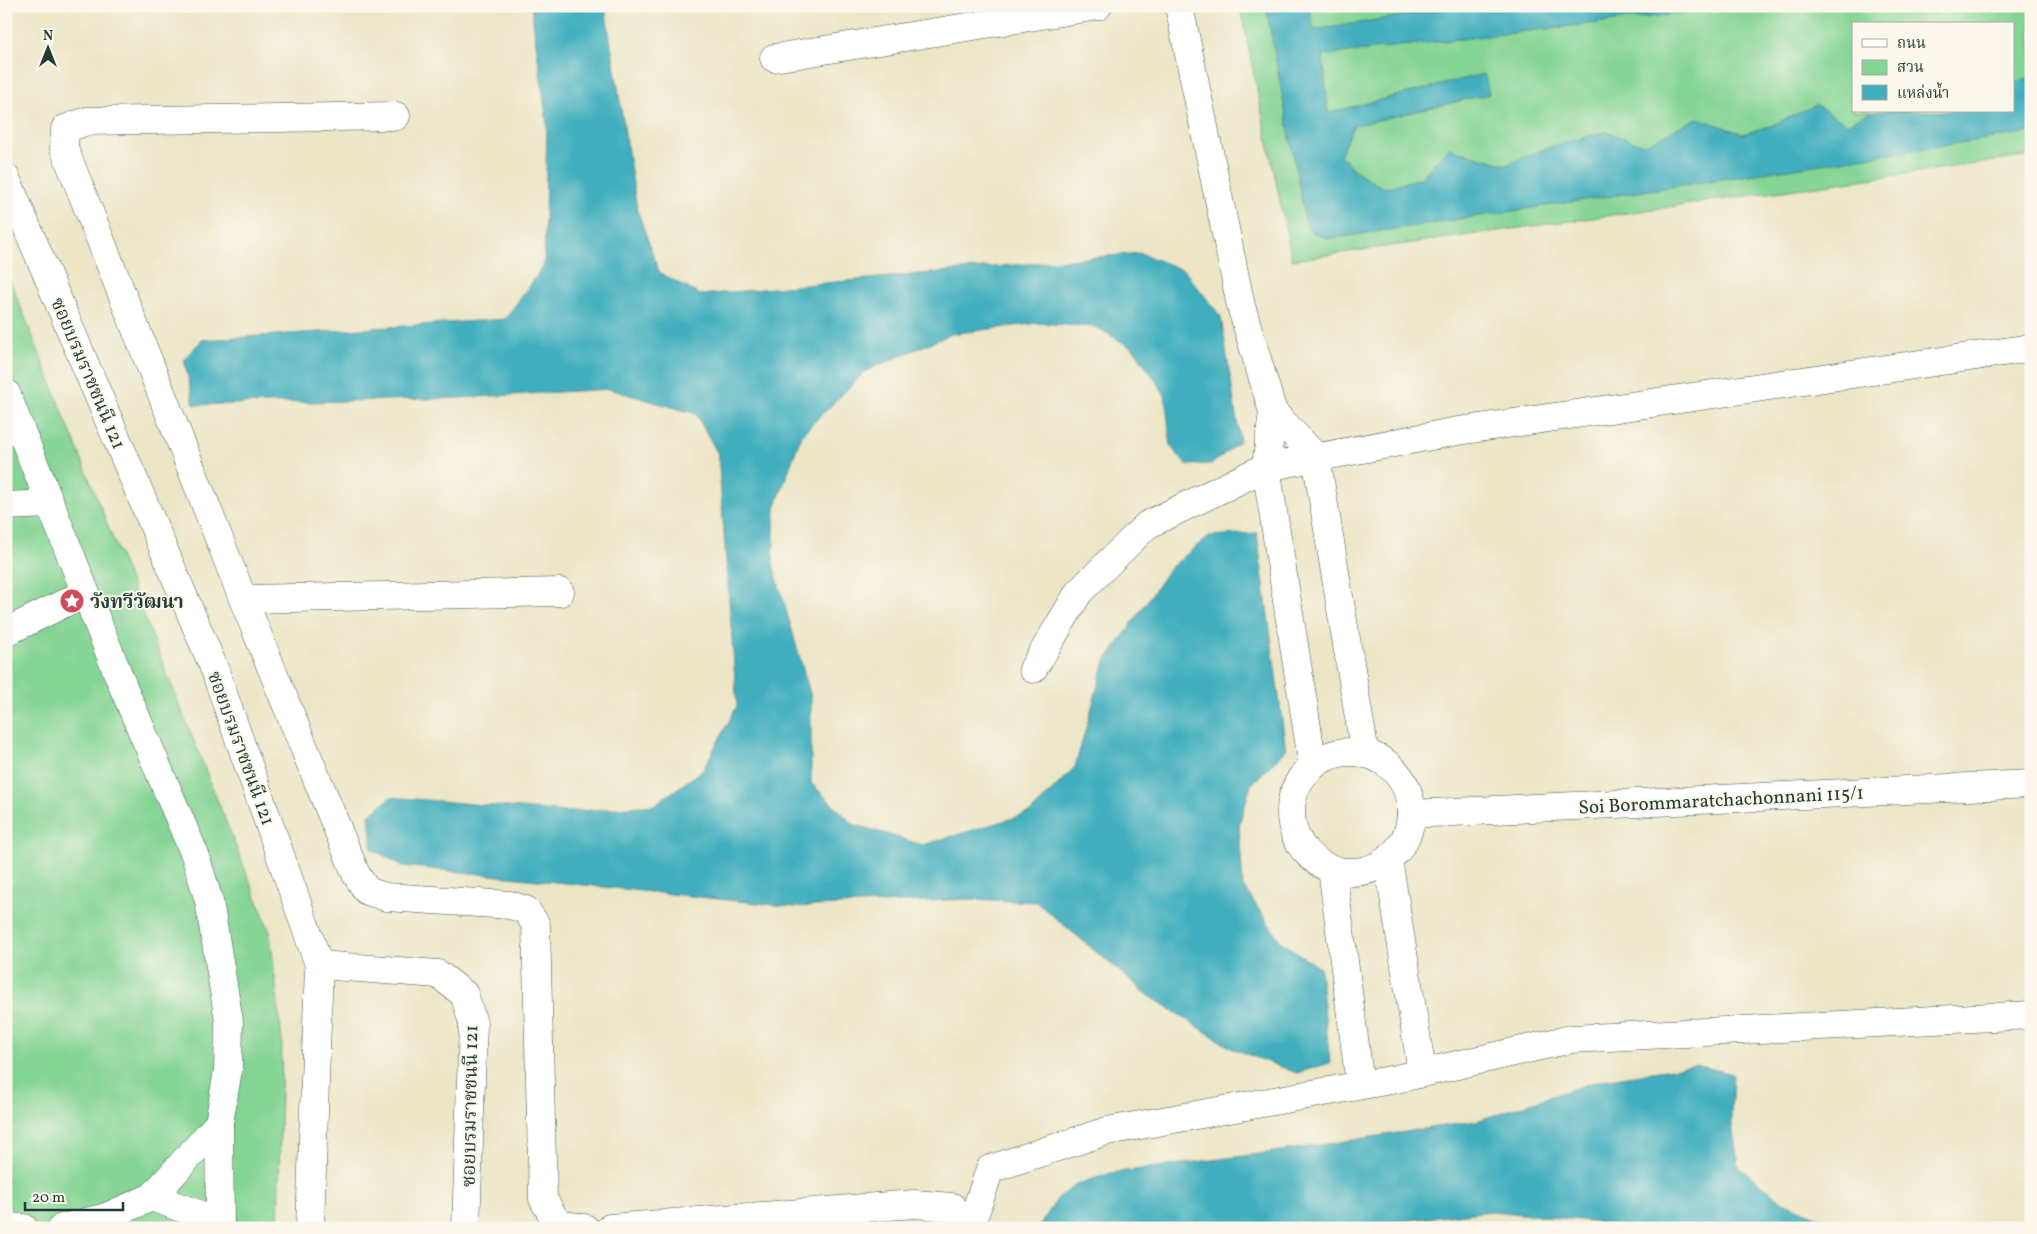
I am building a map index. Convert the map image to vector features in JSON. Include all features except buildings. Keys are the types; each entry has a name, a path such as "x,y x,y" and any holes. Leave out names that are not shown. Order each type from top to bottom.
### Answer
{"street":[{"path":"774,58 1098,6"},
{"path":"1178,6 1241,306 1273,412 1266,466 1313,766"},
{"path":"396,116 88,121 65,129 64,148 242,599 356,874 366,891 386,897 510,905 526,910 536,925 543,1199 558,1224 585,1228"},
{"name":"ซอยบรมราชชนนี 121","path":"6,178 214,668 319,965 438,974 464,994 473,1023 466,1228"},
{"path":"1033,669 1079,592 1146,525 1266,466 1458,431 2031,348"},
{"path":"6,393 85,594 195,855 209,901 229,1021 228,1070 219,1123 220,1225 152,1197"},
{"path":"1273,412 1316,457 1365,754"},
{"path":"6,506 49,504"},
{"path":"242,599 560,592"},
{"path":"6,632 85,594"},
{"path":"1346,753 1365,754 1380,760 1394,769 1404,782 1410,797 1411,814 1408,831 1400,847 1388,859 1376,867 1361,871 1332,869 1316,860 1303,848 1294,832 1291,814 1293,796 1300,780 1313,766 1328,757 1346,753"},
{"name":"Soi Borommaratchachonnani 115/1","path":"1411,814 2031,784"},
{"path":"1388,859 1422,1072"},
{"path":"1332,869 1360,1084"},
{"path":"310,1228 319,965"},
{"path":"970,1228 990,1169 1107,1131 1422,1072 1571,1039 2031,1015"},
{"path":"62,1228 106,1217 152,1197 219,1123"},
{"path":"610,1228 914,1204 952,1207 963,1228"},
{"path":"6,1227 24,1228"}],"green space":[{"path":"1240,6 1266,6 1307,229 1328,239 2031,132 2031,156 1292,260"},
{"path":"1309,6 1464,6 1314,30"},
{"path":"1742,6 2031,6 2031,79 2014,82 2014,22 1852,22 1852,112 1871,112 1847,125 1816,105 1773,125 1743,134 1697,118 1644,146 1606,132 1550,147 1506,165 1448,148 1421,178 1383,189 1354,170 1340,155 1353,126 1489,94 1484,74 1328,113 1323,55"},
{"name":"วังทวีวัฒนา","path":"6,270 270,932 282,1042 278,1228 6,1228"}],"water":[{"path":"531,6 605,6 637,209 659,272 700,295 1140,253 1185,271 1221,317 1240,441 1212,464 1187,465 1171,447 1165,395 1134,349 1096,327 1038,323 951,334 866,371 802,434 775,508 773,564 811,697 811,783 853,824 923,845 1030,813 1075,767 1104,664 1170,568 1209,536 1257,533 1286,750 1251,785 1239,825 1243,886 1281,942 1320,968 1330,1063 1297,1073 1231,1048 1148,995 1036,902 970,899 794,907 403,866 372,849 369,815 391,797 567,812 654,805 703,770 737,706 718,454 696,414 609,389 462,398 194,405 184,359 202,340 505,319 544,266 547,124"},
{"path":"1266,6 1309,6 1314,30 1464,6 1742,6 1323,55 1328,113 1484,74 1489,94 1353,126 1340,155 1354,170 1383,188 1421,178 1448,148 1506,165 1550,147 1606,132 1644,145 1697,118 1743,134 1773,125 1816,105 1847,124 1871,112 2014,112 2014,82 2031,79 2031,132 1328,239 1307,229"},
{"path":"1696,1065 1733,1074 1731,1120 1739,1167 1783,1202 1845,1228 1612,1228 1608,1223 1492,1211 1339,1228 1038,1228 1057,1199 1077,1184 1111,1173 1274,1152 1476,1121 1597,1081"}],"place":[{"name":"วังทวีวัฒนา","path":"72,601"}]}
